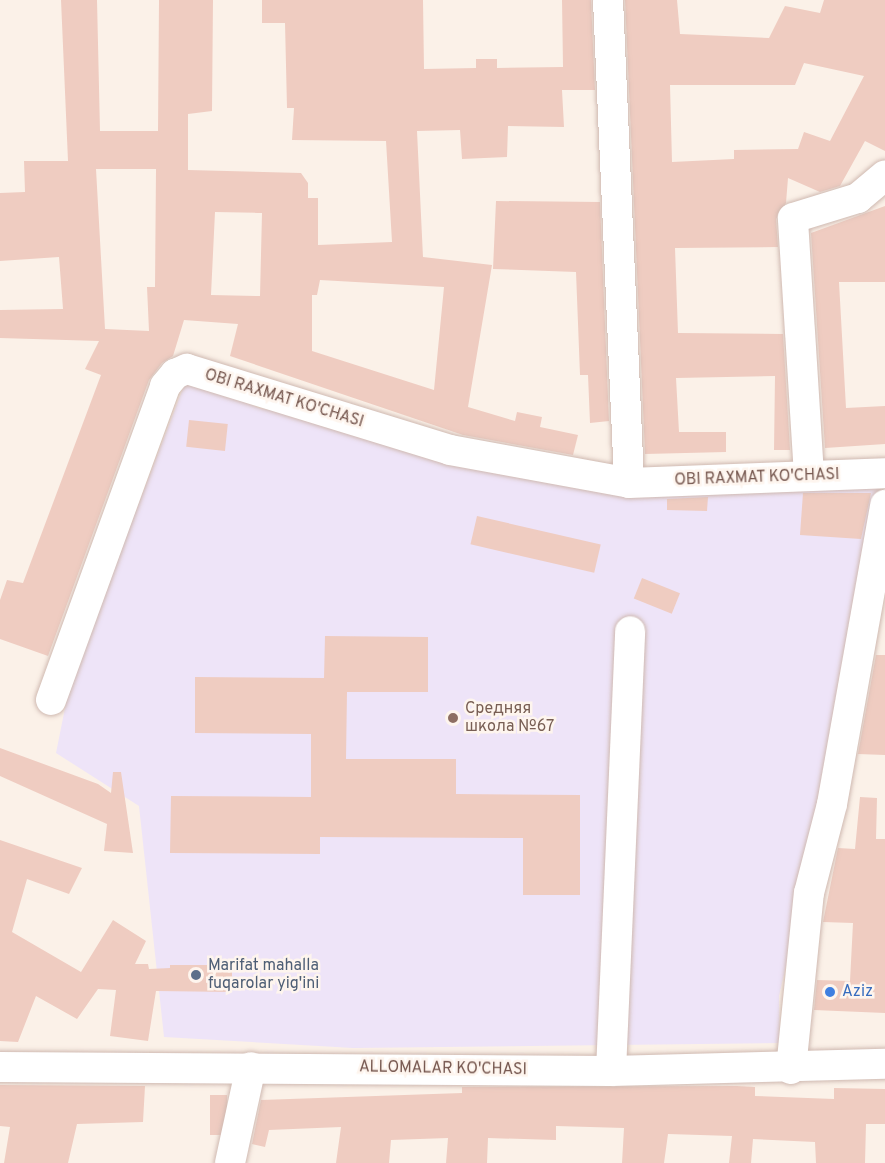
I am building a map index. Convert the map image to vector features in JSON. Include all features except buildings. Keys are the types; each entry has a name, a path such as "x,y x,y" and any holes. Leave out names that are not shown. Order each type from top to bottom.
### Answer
{"street":[{"path":"608,0 629,483"},
{"path":"809,475 793,218 858,198 885,175"},
{"name":"OBI RAXMAT KO'CHASI","path":"51,700 165,386 175,374 188,369 450,450 629,483 885,473"},
{"path":"791,1069 809,893 835,792 885,505"},
{"path":"611,1071 630,631"},
{"name":"ALLOMALAR KO'CHASI","path":"0,1067 611,1071 791,1069 885,1064"},
{"path":"230,1163 251,1067"}],"shaded area":[{"name":"Средняя школа №67","path":"187,378 259,408 655,484 881,483 866,619 779,996 780,1043 353,1048 164,1037 139,806 56,753 70,683"}],"place":[{"name":"Средняя школа №67","path":"453,718"},
{"name":"Marifat mahalla fuqarolar yig'ini","path":"196,975"},
{"name":"Aziz","path":"830,992"}]}
